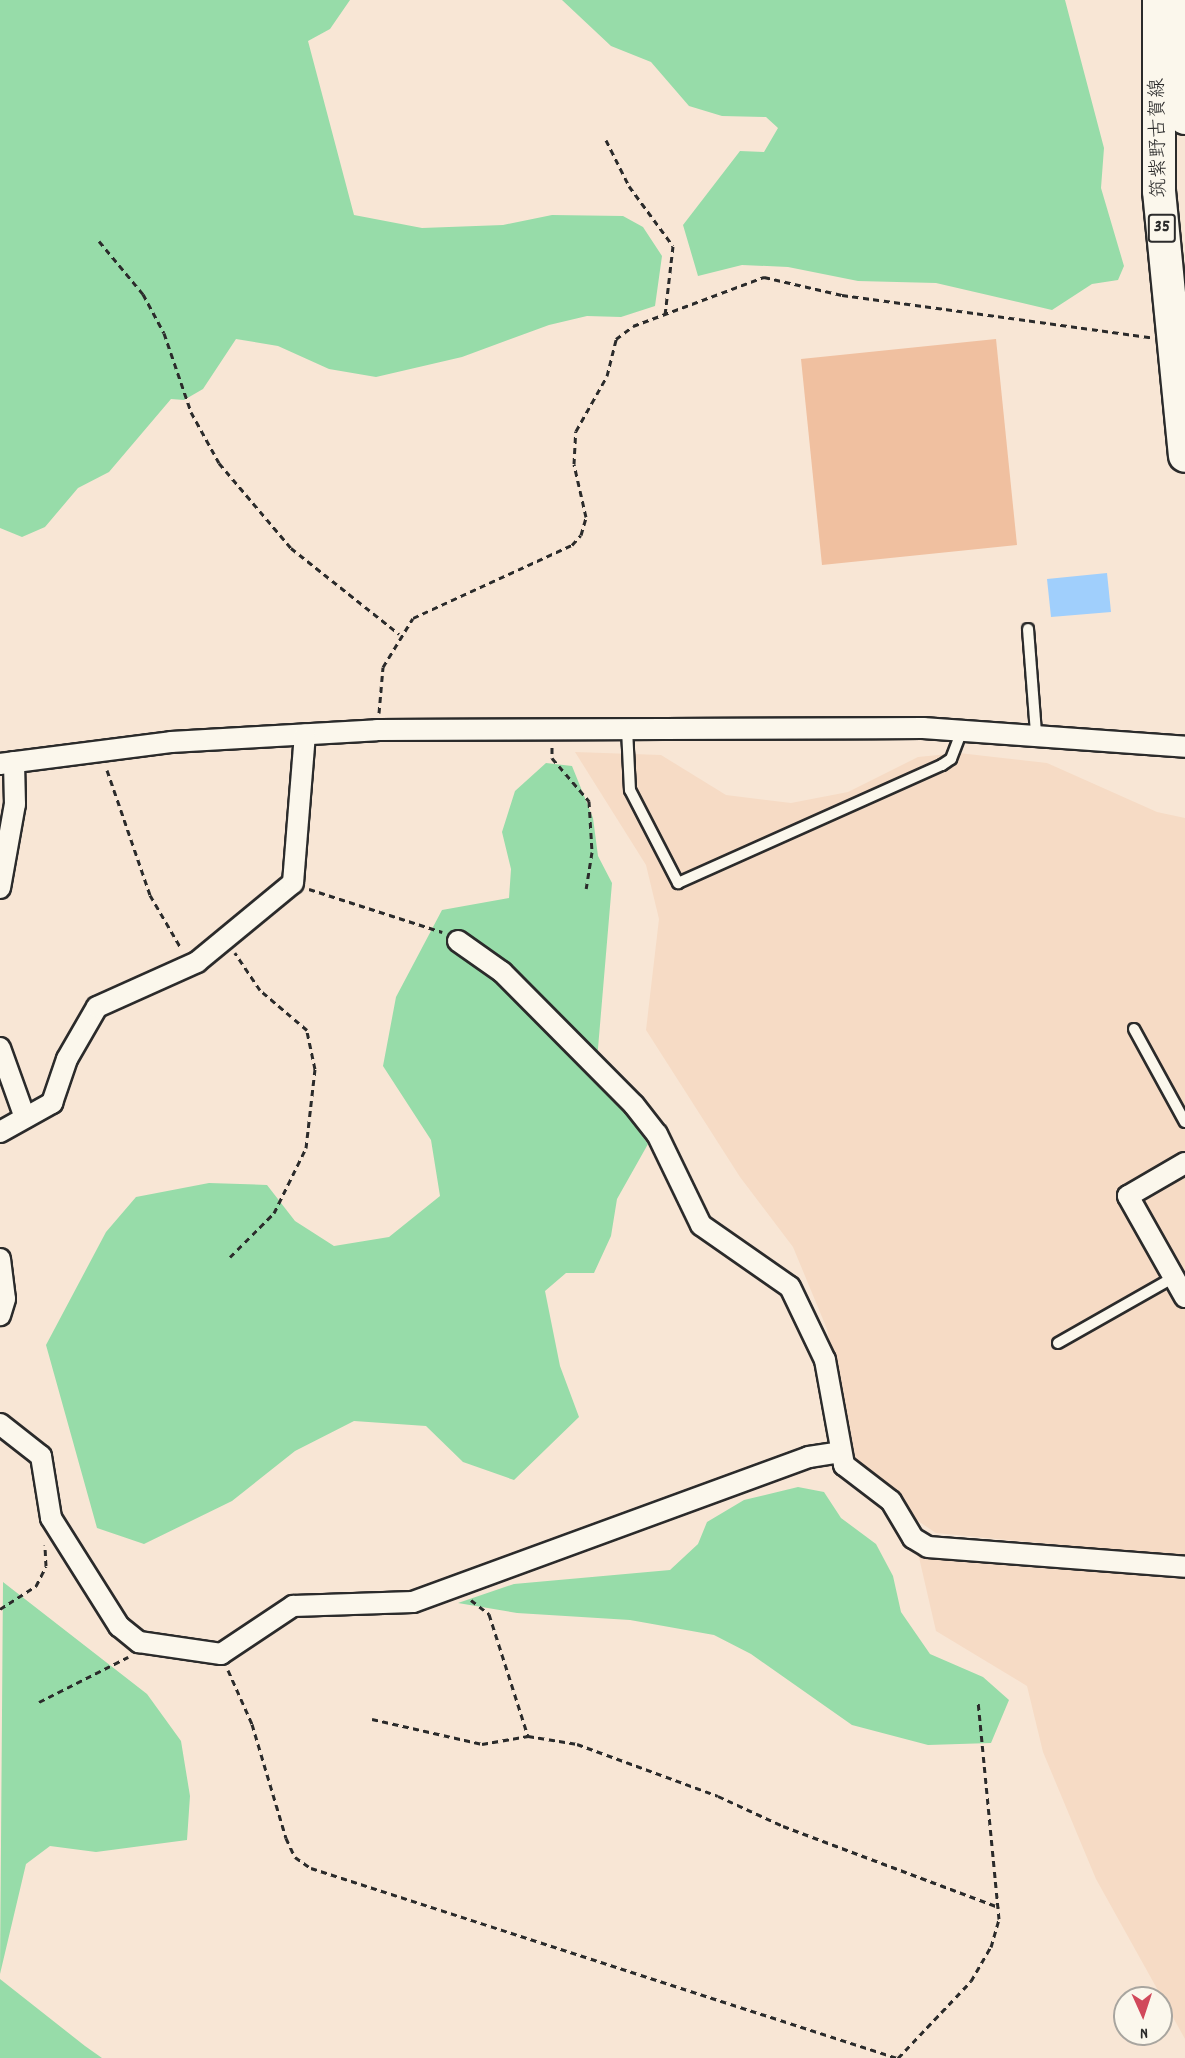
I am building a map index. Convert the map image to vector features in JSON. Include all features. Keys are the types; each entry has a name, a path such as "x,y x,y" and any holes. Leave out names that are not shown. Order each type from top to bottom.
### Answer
{"main road":[{"name":"筑紫野古賀線","path":"1159,0 1159,191 1170,339 1185,456"},
{"name":"筑紫野古賀線","path":"1183,0 1185,118"}],"street":[{"path":"0,888 15,804 7,763 102,750 377,730 627,729 962,730 1036,733 1185,747"},
{"path":"0,1132 52,1103 67,1059 97,1007 188,967 229,941 293,883 305,734"},
{"path":"458,940 502,972 634,1105 657,1134 701,1225 790,1287 825,1360 839,1452 851,1474 891,1501 913,1538 928,1547 1185,1567"},
{"path":"2,1058 25,1118"},
{"path":"1185,1163 1128,1196 1185,1297"},
{"path":"0,1259 6,1299 0,1315"},
{"path":"0,1424 41,1456 51,1518 119,1626 145,1643 221,1654 293,1606 413,1602 456,1589 809,1457 839,1452"}],"lane":[{"path":"1028,629 1036,733"},
{"path":"627,729 630,790 678,882 942,765 951,759 962,730"},
{"path":"1134,1029 1185,1122"},
{"path":"1058,1343 1174,1276"}],"path":[{"path":"606,140 629,186 673,246 665,315"},
{"path":"99,241 143,294 164,333 191,412 219,463 291,548 399,634"},
{"path":"377,730 383,667 399,634 413,618 572,545 581,535 586,517 574,464 576,432 607,376 616,339 633,326 764,277 842,295 1170,339"},
{"path":"553,730 552,758 589,801 592,852 586,889"},
{"path":"102,750 150,895 169,921 188,967"},
{"path":"293,883 425,924 458,940"},
{"path":"229,941 260,990 307,1030 315,1069 306,1148 274,1213 230,1257"},
{"path":"0,1609 31,1592 42,1576 44,1524 51,1518"},
{"path":"456,1589 489,1614 528,1736"},
{"path":"39,1702 140,1652 145,1643"},
{"path":"221,1654 252,1724 286,1838 295,1857 311,1868 898,2058 971,1981 991,1947 999,1907 978,1702"},
{"path":"372,1719 482,1744 528,1736 577,1744 999,1907"}],"shaded area":[{"path":"575,752 661,755 726,795 791,803 848,792 918,757 959,753 1047,763 1157,812 1185,818 1185,1557 936,1533 912,1517 897,1494 854,1468 827,1329 793,1247 740,1177 646,1030 659,919 646,865"},
{"path":"918,1553 1185,1575 1185,2039 1173,2017 1173,1986 1156,1986 1096,1879 1043,1752 1027,1686 936,1631"}],"green space":[{"path":"0,0 350,0 330,29 308,41 354,215 422,228 503,225 552,215 623,216 643,227 662,256 655,306 621,317 587,316 549,325 462,357 376,377 329,369 278,346 236,339 203,389 184,400 171,399 109,472 78,488 45,527 22,537 0,528"},
{"path":"562,0 1065,0 1104,148 1101,188 1124,266 1118,280 1092,284 1052,310 936,283 858,281 788,267 742,265 698,276 683,225 740,151 764,152 778,128 766,117 722,116 689,106 651,62 611,46"},
{"path":"546,763 572,766 593,818 598,856 612,883 596,1072 648,1144 617,1199 611,1236 594,1273 566,1273 545,1291 560,1366 579,1417 514,1480 463,1462 426,1426 354,1421 295,1451 232,1501 144,1544 97,1528 46,1345 106,1232 136,1197 209,1183 267,1185 295,1221 334,1246 389,1237 440,1196 431,1140 383,1066 396,997 442,910 509,898 511,869 502,832 515,791"},
{"path":"798,1487 824,1492 841,1518 876,1544 893,1576 901,1612 930,1654 983,1677 1009,1700 991,1743 928,1745 852,1725 751,1654 714,1635 630,1620 517,1613 458,1603 514,1584 670,1570 698,1544 707,1522 744,1500"},
{"path":"3,1582 147,1694 181,1741 190,1796 187,1840 96,1852 50,1846 26,1864 0,1974"},
{"path":"0,1979 85,2046 102,2058 0,2058"}],"water":[{"path":"1107,573 1111,612 1051,617 1047,579"}],"building":[{"path":"996,339 1017,545 822,565 801,359"}]}
